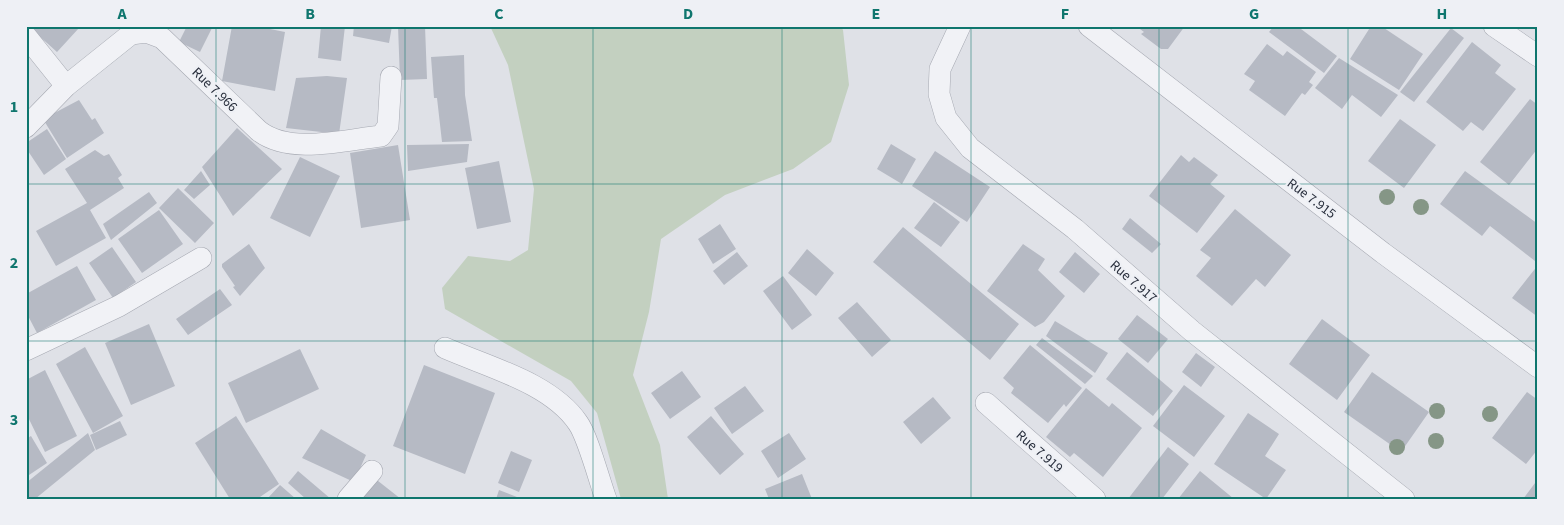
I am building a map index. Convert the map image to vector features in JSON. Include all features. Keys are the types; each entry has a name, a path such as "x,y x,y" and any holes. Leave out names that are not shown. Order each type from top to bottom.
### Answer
{"street":[{"name":"Rue 7.917","path":"960,26 940,69 939,94 946,118 970,148 1076,229 1192,331 1404,499"},
{"name":"Rue 7.915","path":"1089,26 1368,241 1538,367"},
{"path":"1494,26 1538,56"},
{"name":"Rue 7.966","path":"26,127 66,86 130,34 146,32 162,38 270,139 283,142 312,143 381,136 388,126 391,77"},
{"path":"26,36 66,86"},
{"path":"26,350 119,306 201,258"},
{"path":"446,348 547,391 562,403 579,424 606,499"},
{"name":"Rue 7.919","path":"986,403 1095,499"},
{"path":"348,499 372,471"}],"green space":[{"path":"490,26 840,26 843,30 849,85 831,142 793,169 725,195 661,239 649,312 633,375 660,445 668,499 621,499 597,413 571,381 445,309 442,288 468,256 510,261 528,250 534,189 508,65"}],"building":[{"path":"28,26 77,26 79,28 57,52"},
{"path":"187,26 213,26 200,52 179,42"},
{"path":"232,26 255,26 285,32 275,91 222,81"},
{"path":"321,26 345,26 341,61 318,58"},
{"path":"354,26 392,26 389,43 353,36"},
{"path":"398,26 425,26 427,79 400,80"},
{"path":"1136,26 1185,26 1168,49 1161,49 1141,34 1144,32"},
{"path":"1274,26 1297,26 1337,56 1324,73 1269,32"},
{"path":"1371,26 1381,26 1423,54 1399,90 1350,59"},
{"path":"1451,28 1464,38 1414,102 1400,92"},
{"path":"1472,42 1501,65 1495,73 1516,89 1483,131 1471,122 1463,131 1426,102"},
{"path":"1267,44 1283,56 1287,51 1316,72 1309,82 1313,85 1305,95 1302,93 1285,116 1249,90 1255,81 1244,74"},
{"path":"464,55 465,95 472,141 442,142 437,98 434,98 431,57"},
{"path":"1339,58 1398,95 1381,117 1352,95 1342,109 1315,88"},
{"path":"327,76 347,78 339,134 286,128 296,78"},
{"path":"1530,99 1538,105 1538,148 1509,185 1480,162"},
{"path":"79,100 92,120 95,118 104,133 67,158 43,119"},
{"path":"1400,119 1436,145 1404,188 1368,161"},
{"path":"237,128 282,169 233,216 202,167"},
{"path":"47,129 66,159 44,175 26,148 26,143"},
{"path":"469,144 467,162 408,171 407,145"},
{"path":"891,144 916,159 902,184 877,169"},
{"path":"398,145 410,220 361,228 350,153"},
{"path":"95,150 104,156 109,154 122,175 118,178 124,188 90,210 106,238 56,266 36,231 87,203 65,169"},
{"path":"935,151 990,187 967,222 912,186"},
{"path":"1181,155 1189,162 1194,157 1218,175 1210,184 1225,196 1197,233 1149,196"},
{"path":"300,157 340,176 310,237 270,218"},
{"path":"499,161 511,222 477,229 465,168"},
{"path":"201,171 210,185 194,199 184,190"},
{"path":"1465,171 1538,224 1538,257 1535,261 1490,226 1482,236 1440,204"},
{"path":"178,188 214,223 195,243 159,208"},
{"path":"149,192 157,203 111,240 103,224"},
{"path":"934,202 960,222 941,247 914,228"},
{"path":"1235,209 1291,255 1265,287 1256,279 1232,306 1196,276 1211,258 1200,250"},
{"path":"159,210 183,244 142,273 118,239"},
{"path":"1130,218 1161,244 1152,253 1122,229"},
{"path":"720,224 736,249 713,264 698,239"},
{"path":"903,227 1019,324 990,360 873,262"},
{"path":"249,244 265,268 240,296 233,287 235,286 222,267 222,264"},
{"path":"1023,244 1045,259 1038,270 1065,296 1044,322 1035,327 987,291"},
{"path":"112,247 136,282 113,298 89,263"},
{"path":"807,249 834,273 816,296 788,273"},
{"path":"737,252 748,266 724,285 713,271"},
{"path":"1075,252 1100,274 1084,293 1059,272"},
{"path":"1538,265 1538,317 1512,298"},
{"path":"77,266 96,300 37,333 26,312 26,291 28,293"},
{"path":"783,276 812,315 792,330 763,291"},
{"path":"220,289 232,305 188,335 176,319"},
{"path":"857,302 891,340 872,357 838,318"},
{"path":"1137,315 1168,339 1148,363 1118,339"},
{"path":"1322,319 1370,355 1337,400 1289,364"},
{"path":"1055,321 1108,353 1095,373 1046,336"},
{"path":"149,324 175,386 131,405 105,343"},
{"path":"1042,338 1093,376 1085,384 1036,345"},
{"path":"1030,345 1082,388 1066,407 1064,404 1048,423 1011,393 1014,388 1003,378"},
{"path":"85,347 123,416 93,433 56,364"},
{"path":"300,349 319,389 246,423 228,383"},
{"path":"1127,352 1173,391 1153,416 1106,379"},
{"path":"1196,353 1215,367 1201,387 1182,372"},
{"path":"424,365 495,393 465,474 393,446"},
{"path":"45,370 77,436 45,452 26,413 26,380"},
{"path":"682,371 701,397 670,419 651,393"},
{"path":"1372,372 1429,412 1401,452 1344,412"},
{"path":"1184,385 1225,416 1194,457 1153,426"},
{"path":"745,386 764,411 732,434 714,408"},
{"path":"1086,388 1109,407 1112,403 1142,428 1103,477 1074,453 1070,457 1046,437"},
{"path":"1527,392 1538,400 1538,449 1526,464 1492,438"},
{"path":"933,397 951,418 921,444 903,422"},
{"path":"1248,413 1279,434 1265,456 1286,470 1266,499 1214,464"},
{"path":"236,416 279,484 257,499 230,499 195,443"},
{"path":"711,416 744,454 720,475 687,437"},
{"path":"120,421 127,435 96,450 90,435"},
{"path":"321,429 366,455 354,482 302,458"},
{"path":"88,433 95,450 35,499 26,499 26,483"},
{"path":"789,433 806,459 778,478 761,451"},
{"path":"31,436 47,463 26,477 26,439"},
{"path":"1168,447 1189,464 1162,499 1128,499"},
{"path":"511,451 532,460 519,492 498,483"},
{"path":"298,471 331,499 306,499 288,483"},
{"path":"1200,471 1228,494 1234,499 1178,499"},
{"path":"802,474 812,499 769,499 765,489"},
{"path":"373,477 401,499 356,499"},
{"path":"1538,479 1538,499 1523,499"},
{"path":"280,485 296,499 267,499"},
{"path":"499,490 522,499 496,499"}]}
